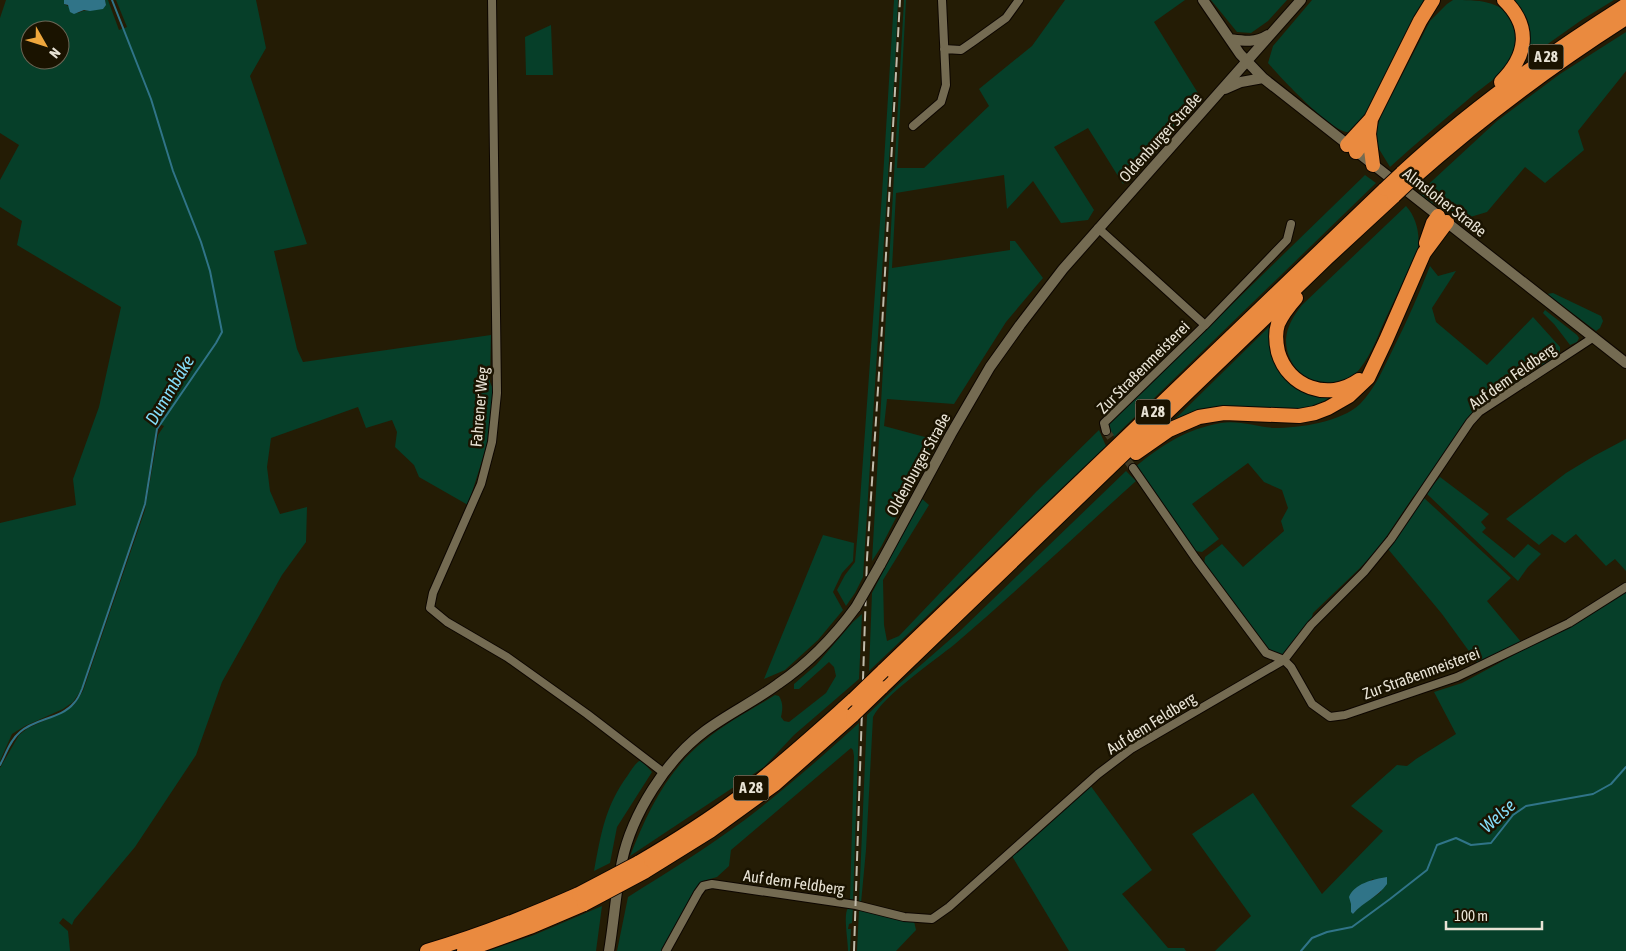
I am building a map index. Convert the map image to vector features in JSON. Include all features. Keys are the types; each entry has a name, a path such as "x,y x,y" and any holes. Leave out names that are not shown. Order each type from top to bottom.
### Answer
{"highway":[{"path":"1470,114 1477,102 1507,76 1519,58 1523,34 1514,9 1504,0"},
{"path":"1352,148 1371,119 1420,21 1433,2"},
{"name":"A 28","path":"641,867 737,799 800,748 854,699 1407,176 1470,114 1529,69 1626,5"},
{"name":"A 28","path":"1407,176 1567,56 1626,18"},
{"path":"1371,119 1369,134 1373,165"},
{"path":"1352,148 1369,134"},
{"name":"A 28","path":"464,951 530,927 710,831 775,784 882,688 1112,467 1327,258 1389,193"},
{"path":"1112,467 1128,459 1169,430 1199,417 1224,413 1299,416 1328,408 1340,402 1360,387 1368,378 1375,364 1424,253 1442,219"},
{"path":"1327,258 1322,271 1288,308 1278,325 1277,347 1280,360 1288,372 1299,382 1321,391 1346,388 1359,380 1375,364"},
{"name":"A 28","path":"427,951 581,899"}],"main road":[{"name":"Almsloher Straße","path":"1203,0 1247,62 1264,78 1626,363"},
{"name":"Oldenburger Straße","path":"609,951 622,860 631,832 644,805 664,773 684,750 704,732 779,684 816,654 834,636 856,607 990,367 1020,325 1063,269 1098,228 1301,0"},
{"path":"1230,39 1250,41 1261,39 1273,32"},
{"path":"1220,92 1241,82 1264,78"}],"street":[{"name":"Fahrener Weg","path":"492,0 496,403 492,442 481,484 432,593 430,608 447,622 515,663 587,714 664,773"},
{"path":"913,126 941,102 946,85 942,0"},
{"path":"944,49 961,50 974,42 1006,18 1019,0"},
{"name":"Zur Straßenmeisterei","path":"1106,431 1104,423 1205,325 1288,240 1291,224"},
{"name":"Zur Straßenmeisterei","path":"1098,228 1205,325"},
{"name":"Auf dem Feldberg","path":"666,951 698,893 703,886 712,884 856,905 904,917 932,919 949,907 1098,774 1131,748 1284,660 1311,625 1364,572 1385,546 1470,422 1480,412 1594,337"},
{"path":"1133,468 1196,559 1266,652 1284,660"},
{"name":"Zur Straßenmeisterei","path":"1284,660 1291,667 1312,704 1330,717 1345,715 1457,677 1569,624 1626,587"},
{"path":"1266,652 1267,669"}],"green space":[{"path":"6,0 64,0 64,4 78,13 94,10 106,5 105,0 108,0 119,30 127,27 116,0 256,0 266,48 250,76 307,244 274,251 297,349 303,362 491,335 490,382 495,394 487,445 468,505 419,477 414,465 395,447 397,432 392,420 366,428 358,407 271,438 267,467 270,491 280,514 307,507 306,542 282,575 222,682 196,755 135,847 74,920 72,925 63,918 59,923 68,931 70,951 0,951 0,768 19,735 28,728 64,712 74,705 83,691 145,510 158,435 164,426 157,423 144,504 81,690 73,702 63,709 12,734 0,761 0,523 76,505 73,479 99,407 121,307 17,245 22,221 0,207 0,180 19,145 0,133 0,18"},
{"path":"894,0 898,0 895,64 863,577 846,606 837,590 855,562"},
{"path":"904,0 906,0 897,168 924,168 989,106 979,89 1032,46 1065,0 1185,0 1154,22 1201,98 1123,184 1088,128 1054,147 1094,210 1088,220 1061,223 1033,181 1007,209 1004,175 896,193 892,268 1010,250 1010,241 1015,241 1043,278 1006,322 954,404 887,399 884,426 936,440 872,561"},
{"path":"1211,0 1287,0 1268,21 1251,33 1237,32"},
{"path":"1312,0 1428,0 1366,116 1349,132 1342,130 1320,115 1268,63 1273,46"},
{"path":"1453,0 1471,0 1488,3 1495,5 1508,14 1515,29 1514,55 1506,68 1390,167 1379,149 1375,133 1381,116 1430,21"},
{"path":"1513,0 1614,0 1583,19 1528,58 1530,42 1528,27 1526,20"},
{"path":"551,25 553,75 526,75 525,37"},
{"path":"1626,32 1626,71 1578,131 1584,150 1545,183 1525,167 1487,212 1467,218 1449,213 1423,198 1419,193 1497,121 1560,74"},
{"path":"1365,175 1376,183 1114,437 1108,425"},
{"path":"1406,206 1413,216 1417,228 1419,240 1417,252 1368,357 1354,375 1343,382 1332,385 1320,384 1310,379 1300,373 1292,363 1288,352 1286,339 1291,321 1302,305"},
{"path":"1430,266 1438,276 1456,271 1432,308 1436,322 1487,365 1533,317 1560,347 1560,354 1557,358 1479,409 1413,497 1378,549 1313,613 1310,624 1284,656 1278,655 1266,649 1204,564 1205,557 1222,544 1243,567 1284,531 1281,521 1288,508 1282,490 1264,482 1248,463 1192,504 1219,539 1202,552 1195,551 1135,467 1175,439 1208,426 1234,422 1274,428 1296,427 1331,420 1352,410 1360,404 1379,378 1408,318"},
{"path":"1553,293 1601,316 1603,321 1600,328 1596,331 1547,294"},
{"path":"1545,310 1577,335 1579,338 1577,342 1570,345 1543,313"},
{"path":"1277,319 1272,336 1306,392 1315,396 1342,396 1315,409 1274,412 1168,426"},
{"path":"1099,430 1106,446 869,671 872,593 921,498 929,505 883,580 884,625 887,641 899,636 1036,492"},
{"path":"1626,439 1626,571 1615,559 1606,566 1576,534 1565,543 1552,534 1539,545 1506,519 1566,473"},
{"path":"1126,471 1136,481 978,624 898,689 879,708 873,717 866,850 861,903 859,903 867,715 899,684 961,630"},
{"path":"1440,477 1489,514 1481,522 1486,528 1482,532 1514,558 1528,544 1541,554 1518,581 1426,493"},
{"path":"1423,497 1511,578 1487,601 1522,643 1479,665 1442,614 1388,549"},
{"path":"823,535 854,543 853,561 842,573 833,592 843,610 818,640 785,670 764,679"},
{"path":"1626,590 1626,951 1215,951 1251,916 1192,834 1253,793 1322,894 1383,831 1351,806 1397,765 1407,766 1456,734 1434,692 1462,683 1584,617","holes":["1373,879 1381,892 1359,907 1353,914 1351,893"]},
{"path":"862,614 859,679 794,735 764,767 630,856 651,808 669,779 679,765 712,734 775,695 779,696 781,701 781,717 784,721 789,722 826,693 836,676 834,667 829,662 799,689 794,689 794,684 816,665"},
{"path":"859,723 853,901 850,901 854,756 851,748 731,850 729,866 717,877 703,881 693,894 662,951 617,951 628,897 746,819 804,772"},
{"path":"641,760 652,772 617,827 610,863 594,871 609,809 620,787 634,766"},
{"path":"1090,785 1152,870 1122,894 1168,948 1184,948 1186,951 1069,951 1012,856"},
{"path":"602,906 596,951 488,951 534,935"},
{"path":"853,907 852,923 849,924 848,929 851,929 850,951 848,951 846,916 848,908"},
{"path":"859,910 914,921 916,930 896,951 857,951"}],"water":[{"path":"64,0 105,0 106,5 103,9 84,10 74,14 70,12 68,5 64,4"},
{"path":"1387,877 1387,884 1383,889 1353,914 1349,897 1351,892 1360,885"}],"waterway":[{"name":"Dummbäke","path":"0,765 11,743 20,732 26,727 55,716 69,708 79,696 145,504 157,429 222,332 210,271 201,242 173,171 151,99 112,0"},
{"name":"Welse","path":"1301,951 1312,938 1327,932 1352,927 1390,899 1427,870 1437,845 1456,838 1471,845 1491,843 1513,815 1526,806 1593,794 1611,784 1626,767"}],"tunnel":[{"path":"1106,431 1133,468"}],"railway":[{"path":"854,951 867,559 900,0"}]}
